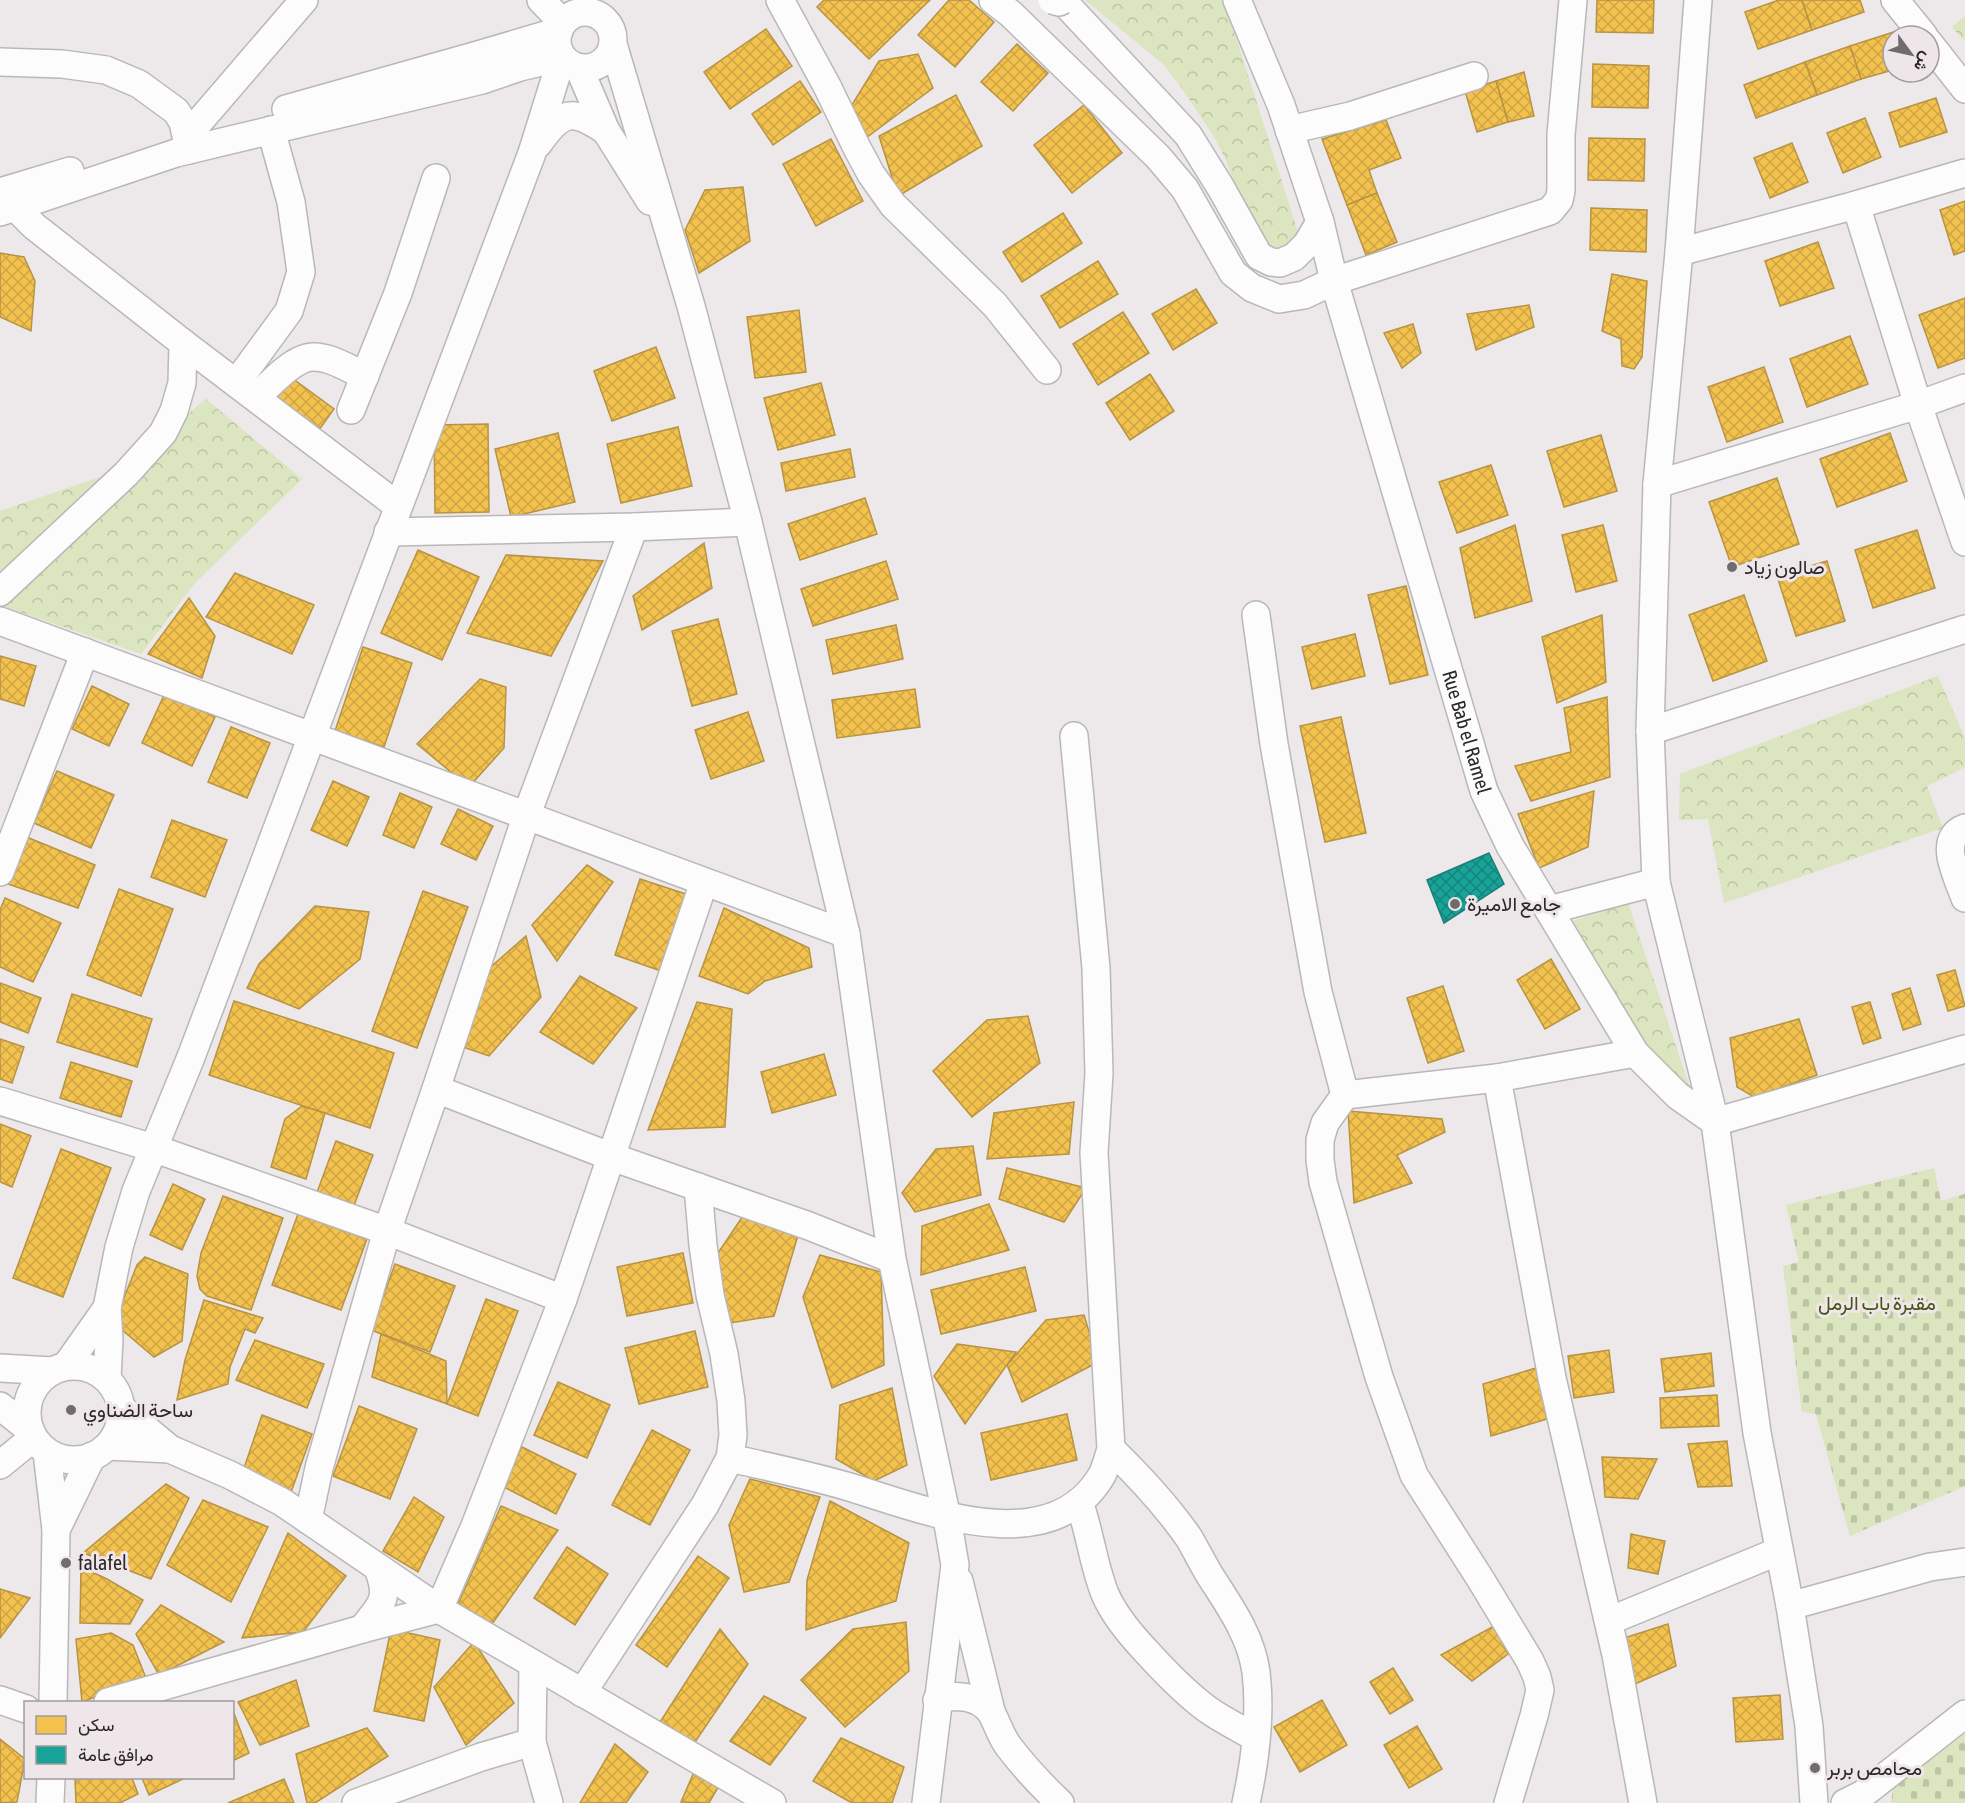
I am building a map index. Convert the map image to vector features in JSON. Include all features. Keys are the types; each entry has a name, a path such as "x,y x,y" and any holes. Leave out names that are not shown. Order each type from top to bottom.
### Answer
{"street":[{"path":"188,143 304,0"},
{"path":"541,0 561,27 558,49 570,62 606,131 670,232"},
{"path":"780,0 827,86 856,148 893,205 995,305 1047,370"},
{"path":"993,0 1011,14 1104,107 1158,157 1185,189 1233,273 1252,288 1279,298 1304,295 1334,281 1550,211 1555,206 1561,191 1561,135 1573,0"},
{"path":"1052,0 1059,2 1063,0 1188,135 1221,188 1258,256 1280,263 1294,257 1307,244 1320,222"},
{"path":"1698,0 1679,252 1657,484 1650,731 1656,882 1714,1122 1757,1432 1790,1606 1809,1726 1814,1803"},
{"path":"1895,0 1914,24"},
{"name":"Rue Bab el Ramel","path":"1241,1 1320,222 1334,281 1484,791 1510,846 1635,1053 1678,1096 1714,1122"},
{"path":"4,201 478,56 561,27 578,13 596,14 602,21 670,232 748,522 846,934 892,1258 955,1565 991,1711 1005,1743 1031,1776 1059,1803"},
{"path":"188,143 271,130 482,80 520,67 570,62 588,68 605,61 610,53 602,21"},
{"path":"1941,58 1965,89"},
{"path":"0,62 62,64 106,70 140,84 176,111 183,122 188,143"},
{"path":"107,1378 110,1339 107,1308 122,1237 153,1148 191,1058 532,153 570,62"},
{"path":"520,67 533,73 539,84 532,153"},
{"path":"1289,130 1350,116 1474,76"},
{"path":"532,153 552,124 561,118 572,115 587,118 606,131"},
{"path":"247,390 289,312 301,272 291,202 271,130"},
{"path":"1679,252 1857,205 1965,172"},
{"path":"351,410 399,293 436,178"},
{"path":"4,201 183,343 398,506"},
{"path":"1857,205 1918,405 1965,542"},
{"path":"0,592 126,474 163,433 174,411 182,383 183,343"},
{"path":"247,390 311,357 333,361 365,376"},
{"path":"1657,484 1918,405 1965,388"},
{"path":"388,532 634,527 748,522"},
{"path":"308,1520 319,1468 387,1231 527,814 634,527"},
{"path":"1256,615 1274,744 1318,992 1346,1095"},
{"path":"0,621 527,814 846,934"},
{"path":"1650,731 1965,629"},
{"path":"0,872 85,652"},
{"path":"730,1458 844,1486 947,1518 986,1523 1028,1523 1049,1517 1079,1502 1091,1491 1103,1473 1111,1449 1094,1153 1099,1073 1096,968 1074,736"},
{"path":"1965,828 1958,830 1951,839 1950,853 1965,898"},
{"path":"439,1609 475,1526 563,1299 704,882"},
{"path":"1549,910 1656,882"},
{"path":"1714,1122 1965,1049"},
{"path":"1508,1803 1534,1716 1540,1690 1538,1677 1512,1631 1414,1475 1379,1377 1326,1191 1320,1160 1320,1140 1326,1123 1346,1095 1497,1078 1635,1053"},
{"path":"1497,1078 1552,1378 1609,1621 1643,1803"},
{"path":"436,1089 612,1157 892,1258"},
{"path":"0,1101 153,1148 387,1231 563,1299"},
{"path":"582,1693 699,1514 730,1458 733,1435 731,1401 724,1354 710,1295 698,1187"},
{"path":"53,1701 56,1530 37,1440 27,1408 31,1393 40,1380 59,1368 107,1308"},
{"path":"0,1368 81,1366 94,1370 112,1384 121,1408 118,1428 100,1451 56,1530"},
{"path":"0,1406 37,1440 61,1458 76,1460 100,1451 170,1449"},
{"path":"121,1408 170,1449 261,1490 439,1609 772,1803"},
{"path":"0,1466 37,1440"},
{"path":"1111,1449 1153,1491 1173,1517 1233,1609 1246,1640 1255,1670 1258,1708 1246,1803"},
{"path":"1079,1502 1089,1530 1098,1575 1106,1596 1128,1631 1189,1695 1209,1711 1255,1737"},
{"path":"1609,1621 1779,1551"},
{"path":"1790,1606 1930,1567 1965,1562"},
{"path":"926,1803 955,1565"},
{"path":"362,1629 380,1608 384,1599 385,1591 378,1568"},
{"path":"111,1701 439,1609"},
{"path":"533,1664 532,1742 549,1803"},
{"path":"938,1700 949,1695 962,1696 980,1703 991,1711"},
{"path":"0,1700 24,1708"},
{"path":"1845,1803 1863,1794 1965,1714"},
{"path":"356,1803 396,1796 481,1757 532,1742"},
{"path":"50,1803 51,1779"}],"green space":[{"path":"1085,0 1224,0 1300,238 1273,254 1243,207 1226,160 1213,135 1181,87 1163,64"},
{"path":"1965,16 1965,42 1952,27"},
{"path":"206,399 302,479 195,583 141,654 0,605 0,511 121,470"},
{"path":"1938,676 1965,738 1965,767 1927,786 1943,828 1724,903 1708,819 1679,820 1680,774"},
{"path":"1628,903 1689,1085 1677,1092 1569,922"},
{"name":"مقبرة باب الرمل","path":"1934,1168 1941,1201 1965,1194 1965,1486 1850,1536 1816,1414 1802,1412 1783,1266 1799,1262 1786,1205"},
{"path":"1965,1733 1965,1803 1891,1803 1893,1788"}],"building: سكن":[{"path":"824,0 930,0 869,59 817,7"},
{"path":"949,0 969,0 994,22 955,67 918,35"},
{"path":"1597,0 1654,0 1653,33 1596,32"},
{"path":"1779,0 1802,0 1812,30 1758,49 1745,12"},
{"path":"1802,0 1860,0 1864,12 1812,30"},
{"path":"766,29 792,66 730,109 704,72"},
{"path":"1881,36 1881,73 1861,79 1850,46"},
{"path":"1017,44 1048,73 1013,111 981,82"},
{"path":"1850,46 1861,79 1817,95 1805,62"},
{"path":"918,54 933,88 866,138 850,108 879,61"},
{"path":"1805,62 1817,95 1756,118 1744,85"},
{"path":"1593,64 1649,66 1648,108 1592,107"},
{"path":"1524,72 1534,116 1508,122 1496,81"},
{"path":"800,81 821,112 773,145 752,114"},
{"path":"1496,81 1508,122 1477,132 1465,91"},
{"path":"956,95 982,146 898,196 879,136"},
{"path":"1936,98 1947,132 1900,147 1889,113"},
{"path":"1084,105 1122,153 1072,193 1034,145"},
{"path":"1865,118 1881,157 1843,173 1827,133"},
{"path":"1386,120 1401,158 1369,170 1377,193 1347,205 1322,139"},
{"path":"1589,138 1645,139 1644,181 1588,180"},
{"path":"831,139 863,201 816,226 783,164"},
{"path":"1792,143 1808,182 1770,198 1754,158"},
{"path":"743,187 750,241 699,273 685,230 705,190"},
{"path":"1377,193 1397,242 1366,255 1347,205"},
{"path":"1965,201 1965,251 1954,255 1940,210"},
{"path":"1591,208 1647,210 1646,252 1590,250"},
{"path":"1063,213 1082,243 1022,282 1003,252"},
{"path":"1818,242 1834,288 1780,306 1765,261"},
{"path":"0,253 24,257 35,281 31,331 0,317"},
{"path":"1098,261 1118,294 1060,328 1041,296"},
{"path":"1612,274 1647,281 1642,357 1634,369 1622,366 1621,339 1602,331"},
{"path":"1196,289 1217,323 1173,350 1152,314"},
{"path":"1965,298 1965,358 1938,368 1919,315"},
{"path":"1529,305 1534,327 1476,350 1467,314"},
{"path":"799,310 806,372 755,378 747,317"},
{"path":"1123,312 1149,353 1098,385 1073,344"},
{"path":"1413,324 1421,353 1402,368 1384,333"},
{"path":"1850,336 1868,384 1807,407 1790,359"},
{"path":"656,347 675,398 612,421 594,371"},
{"path":"1764,367 1783,422 1727,442 1708,387"},
{"path":"1150,374 1174,411 1130,440 1106,403"},
{"path":"292,378 334,409 319,430 276,399"},
{"path":"821,383 835,435 778,450 764,398"},
{"path":"488,424 489,512 435,513 434,425"},
{"path":"678,427 692,486 621,503 607,444"},
{"path":"558,433 575,502 511,517 495,449"},
{"path":"1890,433 1907,481 1837,507 1820,459"},
{"path":"1601,435 1617,491 1564,507 1547,451"},
{"path":"850,449 855,477 786,491 781,463"},
{"path":"1491,465 1508,515 1457,533 1439,482"},
{"path":"1777,478 1799,544 1732,567 1709,502"},
{"path":"865,498 877,534 800,560 788,524"},
{"path":"1515,525 1532,601 1475,618 1460,548"},
{"path":"1603,525 1617,581 1576,592 1562,535"},
{"path":"1917,530 1935,588 1873,608 1855,550"},
{"path":"704,543 712,588 642,630 633,596"},
{"path":"418,550 479,577 442,660 381,633"},
{"path":"506,555 603,561 551,656 467,633"},
{"path":"886,561 898,599 813,626 801,589"},
{"path":"1827,561 1845,621 1796,636 1777,576"},
{"path":"235,573 314,605 292,654 206,617"},
{"path":"1406,586 1428,675 1390,684 1368,595"},
{"path":"1744,595 1767,661 1713,681 1689,615"},
{"path":"189,598 215,636 202,678 148,654"},
{"path":"1602,615 1606,682 1557,703 1542,637"},
{"path":"718,619 737,694 692,706 672,631"},
{"path":"896,625 903,659 833,674 826,640"},
{"path":"1355,634 1365,676 1312,689 1302,647"},
{"path":"363,647 412,663 384,747 335,731"},
{"path":"0,656 36,666 24,706 0,699"},
{"path":"480,679 506,687 504,748 469,787 417,744"},
{"path":"92,686 129,704 109,746 72,729"},
{"path":"915,689 920,727 837,738 832,700"},
{"path":"165,693 215,717 192,766 142,743"},
{"path":"1607,697 1610,777 1531,801 1515,766 1571,752 1564,708"},
{"path":"748,712 764,761 711,779 695,730"},
{"path":"1341,717 1366,833 1325,842 1300,726"},
{"path":"231,727 270,743 247,798 208,782"},
{"path":"57,771 114,795 91,848 34,823"},
{"path":"333,781 369,797 347,846 311,830"},
{"path":"1594,791 1588,847 1539,868 1518,814"},
{"path":"400,793 432,807 414,848 383,835"},
{"path":"458,809 493,826 476,860 441,844"},
{"path":"172,820 227,840 205,897 151,877"},
{"path":"24,836 95,865 78,908 8,884"},
{"path":"587,865 613,882 557,961 532,925"},
{"path":"640,879 686,894 661,971 615,955"},
{"path":"119,889 173,909 141,996 87,975"},
{"path":"423,891 468,907 417,1048 372,1031"},
{"path":"5,898 61,923 33,982 0,967 0,910"},
{"path":"315,906 369,912 360,959 299,1009 247,988 259,964"},
{"path":"724,908 809,948 812,967 765,981 748,994 699,976"},
{"path":"526,936 541,997 489,1056 463,1047 484,973"},
{"path":"1551,959 1580,1009 1545,1029 1517,980"},
{"path":"1955,970 1965,1006 1948,1011 1937,975"},
{"path":"580,976 637,1008 593,1064 540,1032"},
{"path":"0,983 41,998 28,1033 0,1022"},
{"path":"1443,986 1464,1051 1428,1063 1407,998"},
{"path":"1910,988 1921,1024 1903,1030 1892,994"},
{"path":"72,994 152,1019 137,1067 57,1042"},
{"path":"234,1001 394,1053 370,1128 209,1075"},
{"path":"697,1002 732,1009 725,1127 648,1130"},
{"path":"1870,1002 1881,1038 1863,1044 1852,1007"},
{"path":"1028,1016 1040,1063 972,1117 933,1071 987,1020"},
{"path":"1799,1019 1817,1075 1754,1097 1737,1087 1730,1038"},
{"path":"0,1039 24,1047 12,1083 0,1079"},
{"path":"824,1054 836,1095 772,1113 761,1072"},
{"path":"71,1062 132,1081 121,1117 60,1098"},
{"path":"1074,1102 1069,1154 987,1159 994,1113"},
{"path":"302,1106 325,1113 306,1179 271,1167 285,1119"},
{"path":"1348,1111 1442,1119 1445,1132 1397,1155 1412,1183 1354,1203"},
{"path":"0,1124 31,1136 12,1187 0,1182"},
{"path":"336,1141 373,1155 353,1208 316,1195"},
{"path":"973,1146 981,1195 915,1212 902,1193 936,1149"},
{"path":"61,1149 111,1168 63,1297 13,1278"},
{"path":"1007,1168 1086,1188 1064,1222 999,1199"},
{"path":"173,1184 205,1199 182,1250 150,1235"},
{"path":"223,1196 283,1218 251,1310 207,1296 200,1289 197,1276 201,1253"},
{"path":"989,1204 1009,1250 921,1275 922,1226"},
{"path":"745,1213 799,1232 774,1316 724,1324 714,1259"},
{"path":"298,1214 367,1239 341,1310 272,1285"},
{"path":"683,1253 693,1303 627,1316 617,1267"},
{"path":"820,1255 881,1272 884,1365 832,1388 803,1297"},
{"path":"145,1257 188,1274 182,1341 154,1357 114,1323 137,1265"},
{"path":"395,1264 455,1286 430,1352 371,1330"},
{"path":"1025,1267 1036,1311 941,1334 931,1290"},
{"path":"486,1299 518,1311 478,1416 447,1404"},
{"path":"204,1300 263,1318 255,1333 245,1329 230,1367 228,1384 177,1400 185,1360"},
{"path":"1084,1315 1098,1362 1022,1402 1007,1365 1046,1320"},
{"path":"695,1331 708,1387 639,1404 625,1348"},
{"path":"381,1334 446,1361 447,1404 372,1377"},
{"path":"255,1340 324,1364 307,1408 236,1380"},
{"path":"957,1344 1016,1352 965,1424 934,1376"},
{"path":"1609,1350 1614,1392 1574,1398 1568,1356"},
{"path":"1711,1353 1714,1386 1665,1392 1661,1359"},
{"path":"1536,1368 1547,1419 1491,1436 1483,1384"},
{"path":"558,1382 610,1405 587,1458 534,1435"},
{"path":"892,1388 907,1465 874,1481 836,1459 840,1405"},
{"path":"1717,1395 1719,1426 1661,1428 1660,1398"},
{"path":"359,1406 417,1429 390,1499 333,1476"},
{"path":"1067,1414 1077,1460 991,1480 981,1433"},
{"path":"262,1415 312,1434 290,1495 242,1474"},
{"path":"652,1430 690,1450 650,1525 612,1505"},
{"path":"1727,1441 1732,1486 1698,1487 1688,1444"},
{"path":"522,1447 576,1474 556,1514 502,1486"},
{"path":"1602,1457 1657,1459 1638,1499 1605,1497"},
{"path":"750,1479 820,1497 789,1582 744,1592 729,1525"},
{"path":"166,1484 189,1498 151,1579 83,1553"},
{"path":"414,1497 444,1517 418,1572 383,1551"},
{"path":"203,1500 268,1527 231,1602 167,1565"},
{"path":"830,1501 909,1543 896,1601 806,1630 807,1580"},
{"path":"501,1506 558,1530 492,1624 456,1609"},
{"path":"288,1533 346,1576 303,1632 242,1638"},
{"path":"1631,1534 1665,1541 1658,1574 1628,1568"},
{"path":"567,1547 608,1574 575,1625 534,1598"},
{"path":"698,1556 729,1578 667,1667 636,1645"},
{"path":"81,1567 143,1600 130,1624 80,1623"},
{"path":"0,1589 30,1598 0,1638"},
{"path":"161,1605 224,1642 159,1675 136,1634"},
{"path":"906,1622 909,1671 845,1727 801,1680 853,1629"},
{"path":"1668,1624 1676,1666 1635,1684 1624,1638"},
{"path":"1494,1626 1508,1654 1472,1681 1441,1655"},
{"path":"391,1629 440,1640 424,1721 374,1711"},
{"path":"720,1629 748,1664 693,1745 660,1722"},
{"path":"111,1633 133,1645 146,1678 82,1701 76,1639"},
{"path":"474,1642 514,1703 466,1745 434,1687"},
{"path":"1393,1668 1413,1700 1390,1714 1370,1682"},
{"path":"296,1680 309,1726 260,1745 238,1702"},
{"path":"1780,1695 1783,1739 1736,1742 1733,1698"},
{"path":"764,1696 806,1718 770,1765 730,1741"},
{"path":"1322,1700 1347,1745 1300,1772 1274,1727"},
{"path":"234,1713 249,1753 234,1760"},
{"path":"1417,1726 1442,1769 1409,1788 1384,1745"},
{"path":"367,1728 388,1756 315,1803 307,1803 296,1754"},
{"path":"841,1738 904,1767 892,1803 852,1803 813,1781"},
{"path":"0,1739 24,1758 24,1764 17,1802 0,1803"},
{"path":"615,1744 648,1772 626,1803 580,1803"},
{"path":"694,1772 720,1784 709,1803 681,1802"},
{"path":"75,1779 132,1779 138,1794 120,1803 76,1803"},
{"path":"142,1779 183,1779 149,1795"},
{"path":"284,1779 294,1803 228,1803"}],"building: مرافق عامة":[{"name":"جامع الاميرة","path":"1489,853 1504,884 1444,923 1427,880"}],"place":[{"name":"صالون زياد","path":"1732,567"},
{"name":"جامع الاميرة","path":"1455,904"},
{"name":"ساحة الضناوي","path":"71,1410"},
{"name":"falafel","path":"66,1563"},
{"name":"محامص بربر","path":"1815,1768"}]}
